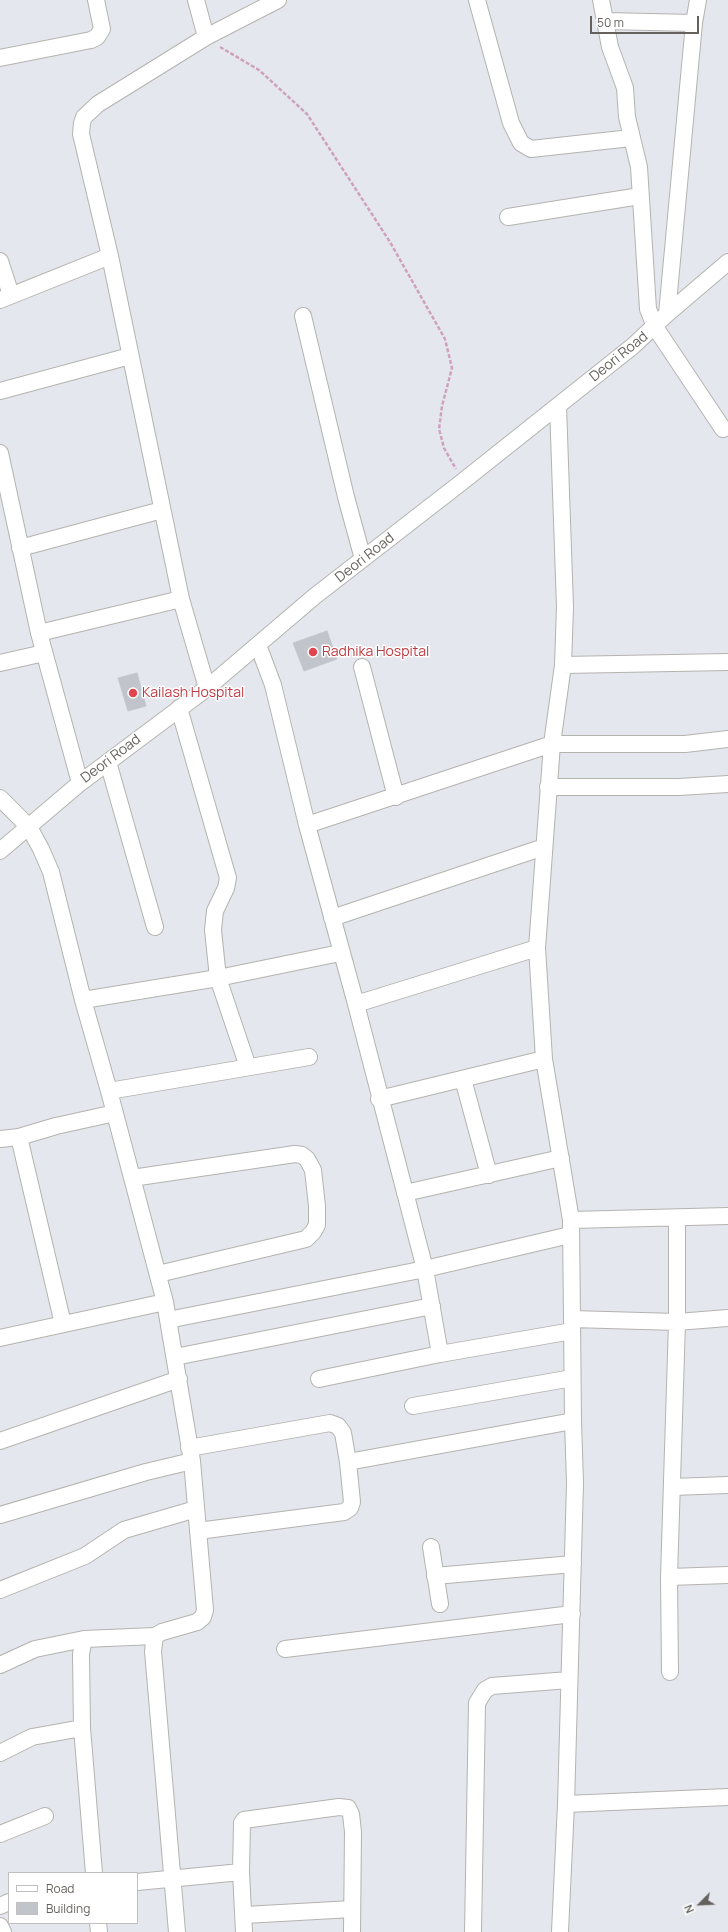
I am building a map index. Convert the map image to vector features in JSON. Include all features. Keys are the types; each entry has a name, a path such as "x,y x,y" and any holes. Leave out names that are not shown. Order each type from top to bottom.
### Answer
{"street":[{"path":"0,58 91,40 97,37 102,29 96,0"},
{"path":"196,0 206,37"},
{"path":"207,688 181,599 110,256 81,134 84,117 98,104 206,37 278,0"},
{"path":"477,0 511,123 521,143 531,149 631,138"},
{"path":"601,0 610,47 625,88 627,117 638,167 648,310 655,327 723,429"},
{"path":"667,314 694,23 698,0"},
{"path":"606,21 694,23"},
{"path":"508,217 640,196"},
{"path":"0,261 6,297 110,256"},
{"name":"Deori Road","path":"0,851 80,783 207,688 315,596 558,406 655,327 667,314 728,262"},
{"path":"302,316 363,559"},
{"path":"0,391 130,356"},
{"path":"558,406 566,607 563,665 552,744 548,787 537,948 544,1059 571,1228 572,1378 575,1483 566,1804 560,1932"},
{"path":"0,453 39,633 80,783"},
{"path":"20,548 162,510"},
{"path":"39,633 181,599"},
{"path":"258,645 273,685 340,953 356,1004 425,1269 440,1354"},
{"path":"0,663 44,653"},
{"path":"563,665 728,662"},
{"path":"362,667 396,797"},
{"path":"179,708 228,878 226,888 215,911 213,920 218,978 248,1067"},
{"path":"307,825 396,797 552,744 685,744 728,738"},
{"path":"108,762 155,927"},
{"path":"548,787 679,787 728,784"},
{"path":"0,798 29,826 51,872 83,1000 158,1274 165,1302 179,1379 190,1454 205,1610 203,1617 197,1622 162,1632 155,1636 84,1639 35,1649 0,1665"},
{"path":"332,918 544,847"},
{"path":"356,1004 537,948"},
{"path":"83,1000 218,978 340,953"},
{"path":"109,1091 309,1057"},
{"path":"380,1099 544,1059"},
{"path":"463,1079 488,1175"},
{"path":"0,1139 19,1137 56,1126 115,1113"},
{"path":"19,1137 63,1324"},
{"path":"132,1178 295,1154 302,1155 307,1159 313,1170 317,1206 317,1224 313,1232 306,1238 158,1274"},
{"path":"405,1193 560,1158"},
{"path":"168,1320 425,1269 571,1228 677,1218 728,1216"},
{"path":"670,1672 669,1577 677,1322 677,1218"},
{"path":"0,1338 165,1302"},
{"path":"175,1357 432,1306"},
{"path":"319,1379 572,1325 677,1322 728,1318"},
{"path":"413,1406 572,1378"},
{"path":"0,1441 179,1379"},
{"path":"348,1462 573,1421"},
{"path":"0,1515 146,1472 190,1454 330,1423 338,1426 343,1433 348,1462 352,1502 350,1508 344,1512 198,1531"},
{"path":"672,1487 728,1485"},
{"path":"0,1590 85,1556 124,1530 196,1509"},
{"path":"431,1547 440,1604"},
{"path":"435,1576 573,1564"},
{"path":"669,1577 728,1575"},
{"path":"285,1649 572,1614"},
{"path":"155,1636 153,1651 171,1879 177,1932"},
{"path":"84,1639 82,1654 82,1728 94,1872"},
{"path":"473,1932 477,1703 485,1690 492,1686 570,1680"},
{"path":"0,1753 32,1737 82,1728"},
{"path":"566,1804 728,1797"},
{"path":"244,1932 241,1872 242,1823 244,1820 330,1808 348,1808 351,1814 353,1832 352,1932"},
{"path":"0,1834 45,1816"},
{"path":"138,1882 241,1872"},
{"path":"244,1915 352,1908"},
{"path":"0,1926 3,1932"}],"path":[{"path":"206,37 259,70 307,114 390,242 445,339 452,368 442,406 439,429 444,448 462,482"}],"building":[{"path":"327,631 337,659 304,671 293,643"},
{"path":"137,673 146,706 128,711 118,678"}],"place":[{"name":"Radhika Hospital","path":"313,652"},
{"name":"Kailash Hospital","path":"133,693"}]}
